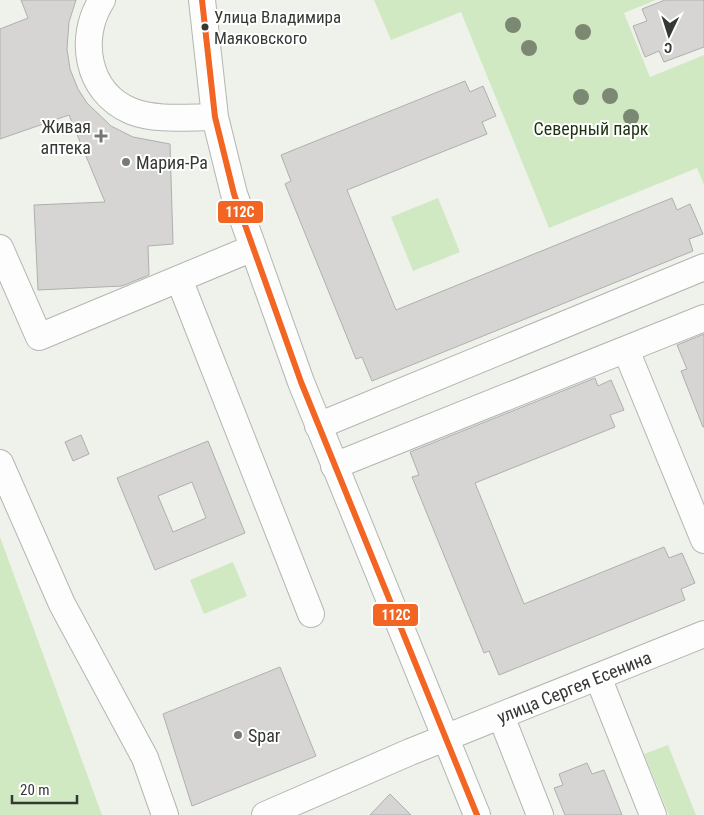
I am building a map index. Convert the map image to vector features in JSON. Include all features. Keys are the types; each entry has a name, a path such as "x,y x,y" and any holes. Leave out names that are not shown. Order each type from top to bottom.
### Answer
{"street":[{"path":"102,0 89,30 88,54 95,78 110,97 131,110 155,116 215,117"},
{"path":"202,0 215,117 222,155 234,194 318,426 444,739 477,815"},
{"path":"0,248 39,337 253,248"},
{"path":"318,426 704,267"},
{"path":"179,279 311,614"},
{"path":"334,466 704,318"},
{"path":"626,350 704,540"},
{"path":"0,464 62,604 144,758 165,815"},
{"name":"улица Сергея Есенина","path":"264,815 444,739 704,634"},
{"path":"598,677 654,815"},
{"path":"501,716 540,815"}],"green space":[{"name":"Северный парк","path":"374,0 656,0 624,13 650,77 704,55 704,185 697,168 549,228 461,12 391,40"},
{"path":"438,198 460,252 413,271 391,217"},
{"path":"0,537 102,815 0,815"},
{"path":"233,562 247,596 204,614 190,580"},
{"path":"668,745 696,815 669,815 644,754"}],"building":[{"path":"21,0 76,0 69,22 67,49 70,69 78,89 87,103 111,126 133,137 170,144 173,244 148,246 149,275 122,286 38,290 34,205 105,202 69,115 0,139 0,29 28,18"},
{"path":"665,0 704,0 704,47 664,62 659,51 645,57 633,26 647,21 642,9"},
{"path":"465,81 470,92 483,86 496,116 482,122 487,134 347,190 396,310 672,198 677,210 690,204 703,234 689,239 693,251 372,381 362,357 356,359 285,184 291,181 281,155"},
{"path":"704,334 703,427 681,371 687,369 677,345"},
{"path":"595,378 598,386 611,380 624,410 610,415 615,427 475,483 524,604 664,547 669,558 682,553 695,583 681,589 685,600 499,675 489,651 484,653 412,477 419,475 410,452"},
{"path":"81,435 89,454 73,461 65,442"},
{"path":"208,441 245,533 155,570 117,478","holes":["192,482 206,518 173,532 158,496"]},
{"name":"Spar","path":"280,667 316,756 192,806 163,714"},
{"path":"587,763 592,774 604,770 622,815 565,815 554,788 563,785 559,774"},
{"path":"390,794 411,815 370,815"}],"transit line":[{"name":"112С","path":"202,0 215,117 234,194 301,382 477,815"}],"place":[{"name":"Улица Владимира Маяковского","path":"205,27"},
{"name":"Живая аптека","path":"101,136"},
{"name":"Мария-Ра","path":"126,162"},
{"name":"Spar","path":"238,735"}]}
